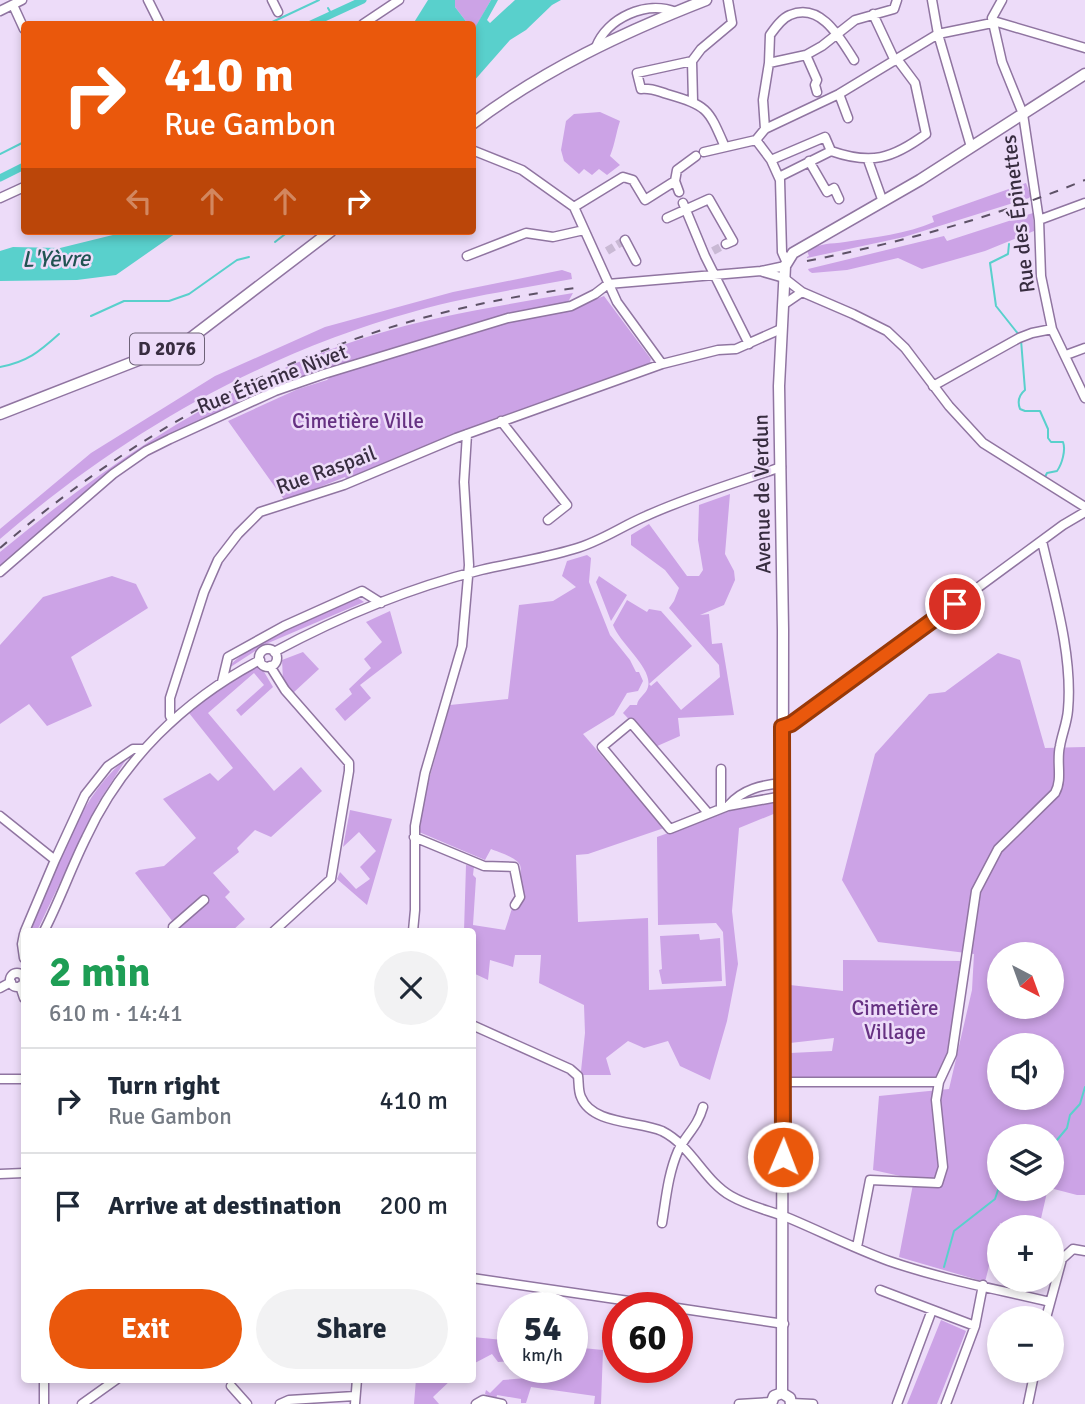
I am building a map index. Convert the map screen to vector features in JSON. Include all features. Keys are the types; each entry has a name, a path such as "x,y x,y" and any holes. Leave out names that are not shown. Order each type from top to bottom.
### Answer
{"main road":[{"path":"476,121 526,87 596,47 706,0"},
{"path":"786,263 793,253 883,202 1085,74"},
{"name":"D 2076","path":"0,414 187,341 326,235"},
{"name":"Avenue de Verdun","path":"782,1393 781,329 786,263"},
{"path":"771,1403 774,1396 782,1393 790,1398 791,1404"}],"street":[{"path":"0,11 22,0"},
{"path":"148,0 158,21"},
{"path":"272,0 278,12"},
{"path":"368,21 399,0"},
{"path":"692,101 692,61 701,49 732,23 728,0"},
{"path":"769,63 806,55 855,20 894,9 897,0"},
{"path":"932,0 938,34 971,147"},
{"path":"994,22 993,16 1002,0"},
{"path":"13,5 21,22"},
{"path":"596,47 604,31 632,11 670,9 676,12"},
{"path":"765,129 763,100 769,63 769,34 789,15 804,13 820,17 837,33 853,60"},
{"path":"781,175 831,151 868,160 893,154 926,134 915,83 896,60 873,14"},
{"path":"680,192 675,181 677,170 684,163 700,154 756,140 765,129 839,94 938,34 994,22 1085,48"},
{"name":"Rue des Épinettes","path":"994,22 1002,62 1023,114 1039,220 1041,276 1052,330 1085,398"},
{"path":"806,55 817,80 817,92"},
{"path":"692,61 637,73 641,89 653,88 661,93 698,103 707,112 725,147"},
{"path":"839,94 848,118"},
{"path":"773,159 825,137 831,151"},
{"path":"608,284 761,271 786,263 782,252 781,175 773,159 756,140"},
{"path":"476,152 522,170 574,207 617,302 662,364"},
{"path":"868,160 883,202"},
{"path":"809,161 827,192 834,188 839,199"},
{"path":"574,207 623,177 633,180 645,200 675,181"},
{"path":"0,198 21,188"},
{"path":"667,218 684,207 709,199 729,242"},
{"path":"1039,220 1085,203"},
{"path":"684,207 709,254 715,275 749,344"},
{"path":"467,256 526,233 553,237 584,230"},
{"path":"625,240 636,261"},
{"path":"596,257 607,251"},
{"path":"761,271 784,278 802,292 887,331 905,348 933,386 983,443 1085,507"},
{"name":"Rue Étienne Nivet","path":"0,572 113,474 146,451 170,439 275,391 508,318 571,306 608,284"},
{"path":"783,304 802,292"},
{"name":"Rue Raspail","path":"172,720 170,698 204,592 218,560 260,512 345,485 501,421 662,364 749,344 781,329"},
{"path":"933,386 1020,338 1052,330"},
{"path":"1066,355 1085,348"},
{"path":"501,421 568,505 548,520"},
{"path":"412,928 415,910 414,837 425,773 462,646 469,574 464,482 467,434"},
{"path":"274,652 381,603 469,574 575,549 707,491 781,467"},
{"path":"782,727 791,724 1085,512"},
{"path":"857,1247 870,1180 938,1182 943,1167 936,1100 939,1082 952,1054 976,891 998,849 1060,785 1060,746 1067,725 1068,675 1059,615 1042,541"},
{"path":"222,682 228,657 285,626 362,592 381,603"},
{"path":"45,928 87,836 115,786 144,749 172,720 222,682 260,660 263,651 270,649 276,660 270,666"},
{"path":"260,660 262,664 270,666 285,690 349,763 331,878 277,928"},
{"path":"708,814 631,723 601,747 670,829 708,814 725,807 783,796"},
{"path":"27,928 85,795 108,766 133,749 144,749"},
{"path":"721,769 725,807"},
{"path":"725,807 737,795 756,787 782,783"},
{"path":"0,816 55,860"},
{"path":"414,837 484,866 514,867 520,897 515,905"},
{"path":"173,928 204,900"},
{"path":"11,982 12,976 21,969"},
{"path":"0,988 11,982"},
{"path":"11,982 21,990"},
{"path":"476,1027 570,1069 578,1076 581,1097 589,1107 612,1120 659,1130 681,1145 729,1195 889,1260 941,1276 1050,1301"},
{"path":"0,1079 21,1079"},
{"path":"783,1082 939,1082"},
{"path":"662,1223 670,1175 681,1145 698,1122 703,1107"},
{"path":"0,1174 21,1172"},
{"path":"1049,1306 1062,1259 1073,1250 1085,1251"},
{"path":"476,1279 602,1297"},
{"path":"946,1404 975,1326 983,1285"},
{"path":"880,1290 975,1326"},
{"path":"693,1310 784,1324"},
{"path":"897,1404 932,1310"},
{"path":"44,1383 44,1404"},
{"path":"82,1404 111,1383"},
{"path":"1028,1404 1032,1383"},
{"path":"231,1385 247,1404"},
{"path":"280,1404 289,1400 355,1400"},
{"path":"476,1404 483,1400 502,1404"},
{"path":"739,1404 771,1403"},
{"path":"791,1404 813,1404"}],"green space":[{"path":"455,0 491,0 476,27 476,21 466,21 455,7"},
{"path":"600,112 620,121 610,156 620,165 607,175 599,169 592,175 584,169 579,174 564,161 561,150 566,121 574,114"},
{"path":"1026,183 1031,196 1029,198 904,237 807,258 807,251 816,246 913,229 934,222 932,216"},
{"path":"1033,213 1034,231 985,251 922,269 898,258 847,270 812,273 808,269 944,236 947,241"},
{"path":"562,270 571,273 572,279 416,311 302,350 248,374 144,432 95,465 0,539 0,529 91,453 215,376 325,327 453,292"},
{"path":"573,293 568,302 449,331 370,355 292,383 190,425 153,444 112,471 0,566 0,552 86,485 174,426 269,375 318,354 420,322"},
{"name":"Cimetière Ville","path":"604,296 651,359 649,365 450,435 348,481 345,477 285,501 228,421 330,377 508,321 570,309"},
{"path":"730,494 725,554 734,571 735,580 724,605 700,615 709,614 712,644 722,643 734,715 678,718 680,736 655,747 623,713 630,705 637,705 648,687 646,672 613,625 627,600 647,612 649,609 661,611 692,646 649,684 651,686 657,681 681,710 720,677 719,665 669,608 679,588 665,570 631,545 631,535 649,524 687,576 699,576 703,570 698,540 699,505"},
{"path":"587,555 591,558 589,582 610,635 643,681 638,691 627,693 614,715 583,734 664,828 588,854 576,855 578,922 648,918 649,990 726,986 723,932 716,923 658,925 657,837 735,809 776,802 776,813 739,828 732,911 738,964 727,1021 710,1080 680,1066 668,1041 644,1048 628,1041 606,1058 611,1075 583,1075 584,1005 539,983 541,955 515,955 513,967 490,960 488,980 476,974 476,928 464,928 466,865 474,866 473,875 476,878 473,925 505,930 518,887 521,870 518,862 491,849 485,860 419,832 426,790 450,705 508,699 519,605 553,601 576,587 562,576 567,561"},
{"path":"112,576 136,584 148,608 71,657 92,706 47,726 29,704 0,724 0,645 43,597"},
{"path":"599,576 627,595 611,621 596,582"},
{"path":"358,598 364,602 266,644 229,668 236,660 267,640"},
{"path":"390,611 402,653 360,685 371,698 345,721 335,709 352,694 349,689 371,668 364,659 382,642 366,622"},
{"path":"303,652 319,669 293,693 283,681 282,660"},
{"path":"998,653 1020,660 1045,748 1085,747 1085,1195 1064,1192 1064,1124 987,1124 987,1201 1045,1201 1042,1215 987,1215 985,1282 899,1257 914,1179 873,1170 879,1096 949,1089 972,990 974,954 878,942 842,880 875,754 929,694 945,692"},
{"path":"258,666 263,670 273,687 241,716 236,710 264,685 254,673 208,713 274,791 301,767 322,791 271,837 255,830 237,848 239,852 213,873 230,892 225,897 245,919 235,928 178,928 135,873 164,866 196,838 163,799 210,773 218,781 233,768 189,713 226,684"},
{"path":"127,758 98,803 38,928 30,928 69,838 94,793"},
{"path":"350,810 392,819 367,905 337,879 340,872 356,889 370,879 360,867 376,851 359,832 343,847"},
{"path":"699,934 700,940 720,938 722,981 662,984 659,970 662,969 660,936"},
{"name":"Cimetière Village","path":"843,960 965,961 952,1042 942,1071 935,1079 790,1079 790,1053 832,1051 834,1038 790,1043 790,985 843,991"},
{"path":"941,1320 966,1331 937,1404 907,1404"},
{"path":"476,1337 497,1339 497,1361 492,1354 476,1362"},
{"path":"588,1349 602,1350 601,1404 594,1404 595,1396 531,1387 526,1403 521,1403 521,1399 497,1395 496,1400 485,1394 486,1390 490,1393 500,1383 588,1383"},
{"path":"416,1383 448,1383 433,1397 439,1404 414,1404"}],"water":[{"path":"428,0 455,0 455,7 466,21 415,21"},
{"path":"491,0 498,0 487,20 490,23 515,0 561,0 510,40 476,79 476,26"},
{"name":"L'Yèvre","path":"113,235 173,235 116,275 77,280 0,281 0,251 13,247 60,248"}],"waterway":[{"path":"274,21 319,0"},
{"path":"318,21 363,0"},
{"path":"328,8 332,15"},
{"path":"0,154 21,144"},
{"path":"0,178 21,168"},
{"path":"275,242 284,235"},
{"path":"1009,244 1008,254 990,263 996,306 1019,335"},
{"path":"91,316 124,301 169,301 189,294 237,260 249,257"},
{"path":"0,367 32,355 59,334"},
{"path":"1021,340 1025,390 1019,398 1020,409 1040,411 1048,429 1048,438 1051,442 1063,442 1064,445 1059,468 1047,473 1045,477"},
{"path":"1064,1132 1070,1115 1080,1104 1085,1087"},
{"path":"944,1267 954,1231 992,1201"}],"tunnel":[{"path":"607,251 625,240"},
{"path":"713,251 726,244"}],"railway":[{"path":"807,261 948,227 1017,206 1085,180"},
{"path":"0,548 64,496 130,450 198,409 268,374 340,344 415,320 493,301 575,288"}],"route":[{"path":"783,1157 782,727 791,724 955,604"}]}
